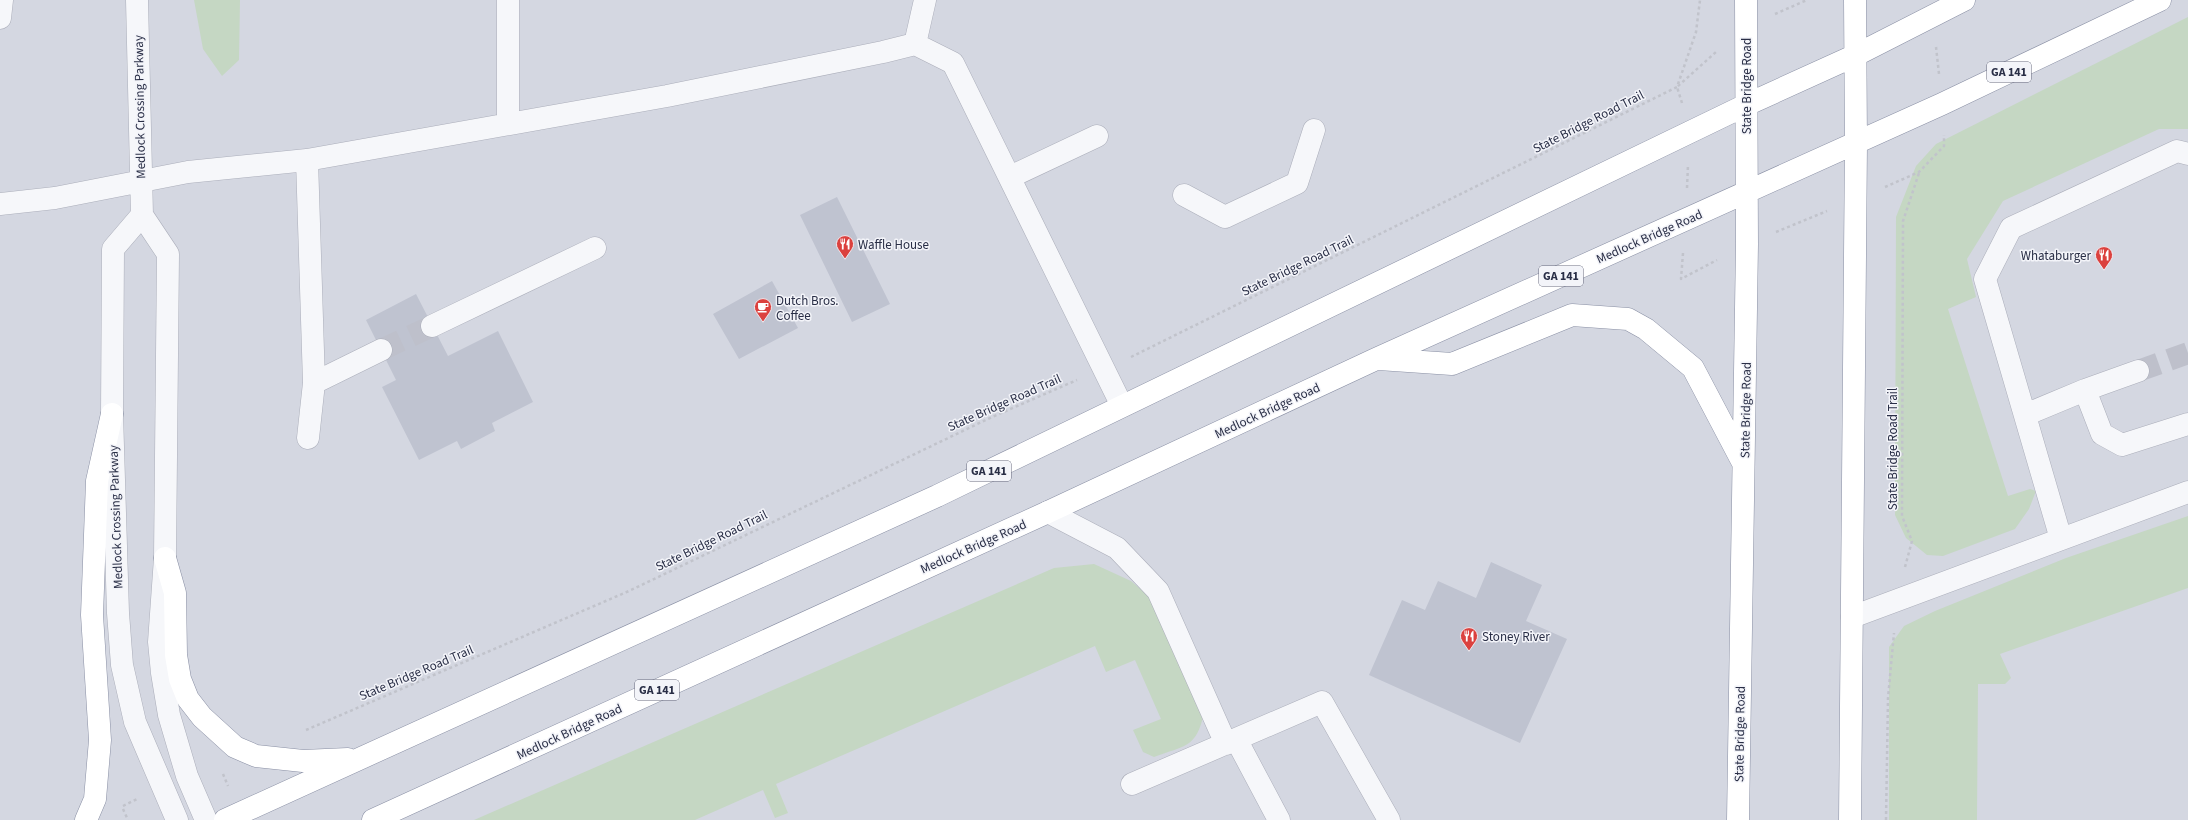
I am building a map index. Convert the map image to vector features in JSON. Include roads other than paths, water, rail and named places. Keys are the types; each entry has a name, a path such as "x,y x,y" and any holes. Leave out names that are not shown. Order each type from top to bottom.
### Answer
{"highway":[{"name":"State Bridge Road","path":"1738,820 1748,244 1746,191 1746,0"},
{"path":"1850,820 1856,143 1855,0"},
{"name":"GA 141","path":"225,820 937,496 1746,105 1856,55 1964,0"},
{"name":"Medlock Bridge Road","path":"373,820 397,814 1376,359 1746,191 1856,143 2160,0"},
{"path":"1376,359 1452,364 1572,315 1628,319 1646,329 1693,368 1744,465"},
{"path":"86,820 95,799 100,740 92,615 97,481 112,414"},
{"path":"165,558 175,593 176,655 180,679 188,698 202,717 236,748 256,756 303,761 361,758"}],"street":[{"path":"0,18 2,0"},
{"name":"Medlock Crossing Parkway","path":"137,0 142,215 112,249 112,414 118,613 122,665 135,722 177,820"},
{"path":"508,0 508,124"},
{"path":"915,44 925,0"},
{"path":"0,204 55,198 140,180 188,172 307,160 667,96 875,54 915,44 953,63 1122,406"},
{"path":"1184,195 1225,217 1297,183 1314,130"},
{"path":"1010,177 1097,136"},
{"path":"2061,539 1985,279 2011,228 2177,151 2188,154"},
{"path":"307,160 314,383 308,438"},
{"path":"142,215 168,254 165,558 159,642 162,673 169,715 185,768 206,820"},
{"path":"432,326 595,248"},
{"path":"314,383 381,350"},
{"path":"2025,415 2085,390 2138,371"},
{"path":"2085,390 2102,434 2122,445 2188,424"},
{"path":"1852,617 2188,492"},
{"path":"1048,512 1117,548 1158,591 1231,741 1280,820"},
{"path":"1132,784 1322,702 1389,820"}],"tunnel":[{"path":"381,350 432,326"},
{"path":"2138,371 2188,353"}],"place":[{"name":"Waffle House","path":"845,259"},
{"name":"Whataburger","path":"2104,270"},
{"name":"Dutch Bros. Coffee","path":"763,322"},
{"name":"Stoney River","path":"1469,651"}]}
